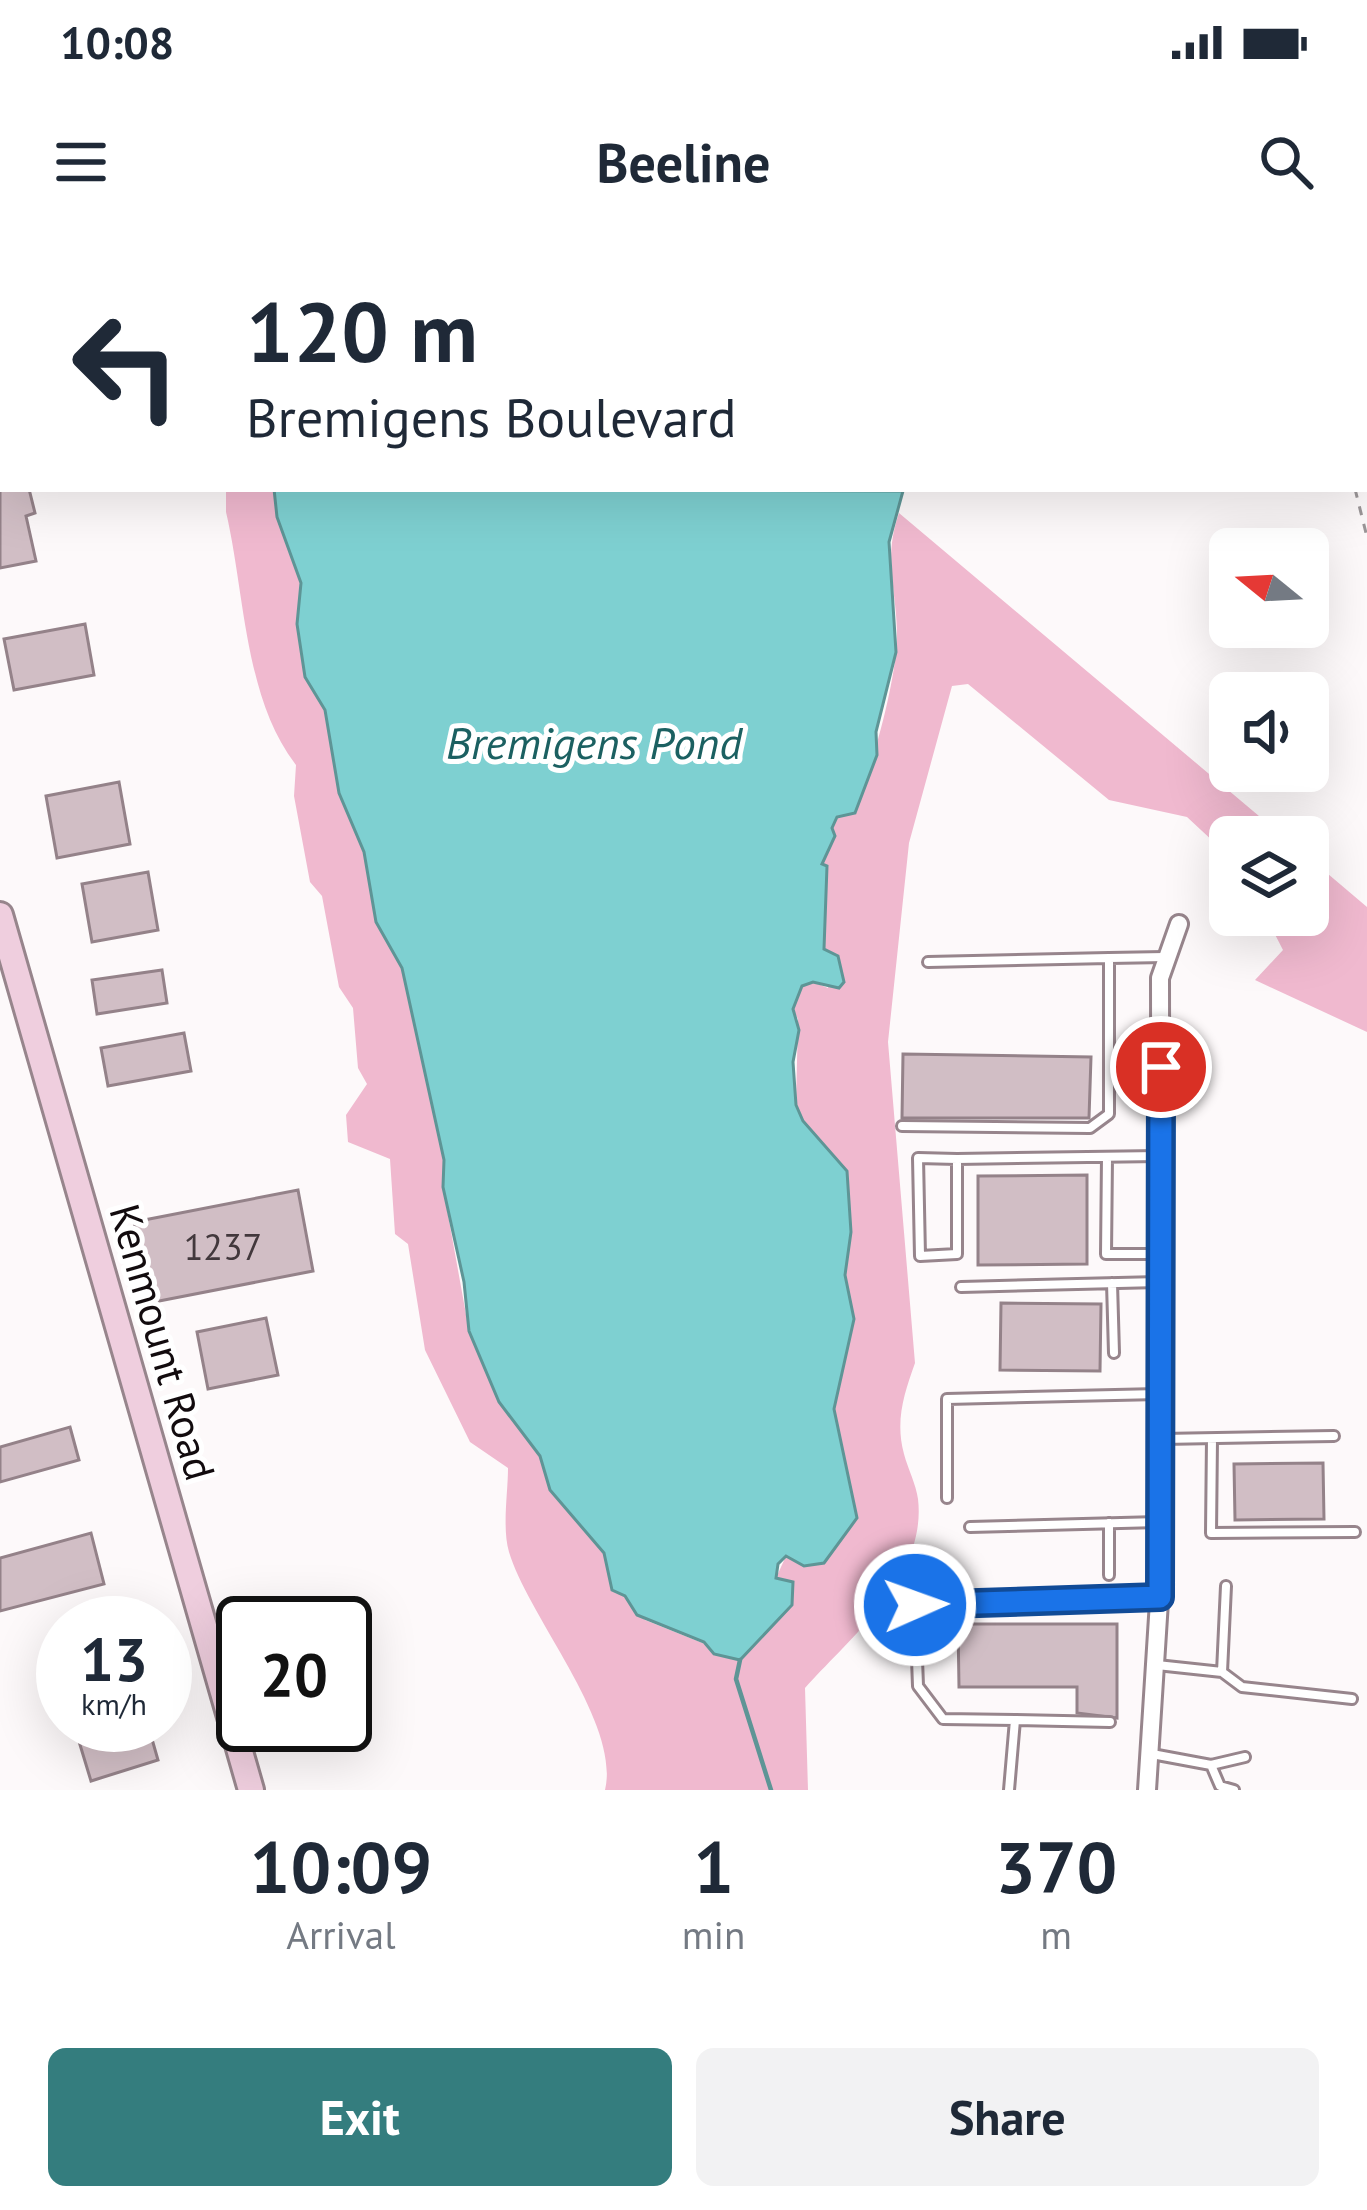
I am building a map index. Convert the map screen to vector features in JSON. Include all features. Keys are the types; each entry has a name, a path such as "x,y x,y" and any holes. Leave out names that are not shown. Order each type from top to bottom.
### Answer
{"main road":[{"name":"Kenmount Road","path":"0,916 251,1790"}],"street":[{"path":"1147,1790 1160,1597 1160,978 1179,923"}],"lane":[{"path":"928,962 1166,957"},
{"path":"902,1126 1090,1128 1100,1122 1109,1114 1109,958"},
{"path":"957,1159 957,1254 920,1256 918,1159 1161,1156"},
{"path":"1107,1157 1106,1254 1161,1254"},
{"path":"961,1287 1161,1282"},
{"path":"1112,1283 1114,1353"},
{"path":"947,1498 947,1399 1161,1394"},
{"path":"1161,1439 1334,1436"},
{"path":"1212,1438 1211,1533 1355,1532"},
{"path":"970,1527 1161,1522"},
{"path":"1108,1575 1109,1523"},
{"path":"1222,1672 1226,1586"},
{"path":"1110,1722 943,1719 919,1686 915,1605 1160,1597"},
{"path":"1157,1666 1222,1672 1242,1687 1352,1699"},
{"path":"1009,1790 1015,1720"},
{"path":"1152,1754 1211,1765 1245,1757"},
{"path":"1211,1765 1220,1786 1234,1790"}],"path":[{"path":"1356,492 1367,537"}],"shaded area":[{"path":"226,492 274,492 277,517 301,583 305,677 325,710 339,793 364,852 376,922 402,968 444,1160 443,1187 469,1331 499,1402 540,1456 550,1490 604,1553 609,1570 645,1620 710,1646 776,1578 786,1556 804,1566 857,1518 834,1409 854,1319 845,1275 850,1232 847,1172 803,1121 796,1104 798,1019 793,1009 802,986 813,982 828,988 822,928 827,867 822,865 835,836 832,828 837,817 855,813 888,698 896,651 892,545 899,513 1209,774 1209,792 1231,792 1259,816 1209,816 1209,837 1187,817 1109,800 968,684 952,686 909,843 888,1042 915,1363 900,1430 916,1488 918,1527 911,1554 882,1603 805,1688 808,1790 605,1790 600,1734 509,1552 508,1468 470,1442 425,1350 408,1244 395,1234 390,1159 348,1142 346,1115 367,1084 358,1068 353,1008 339,987 322,896 310,882 294,796 296,765 279,738 256,677"},
{"path":"1329,875 1367,907 1367,1032 1255,980 1283,950 1276,936 1329,936"}],"water":[{"name":"Bremigens Pond","path":"274,492 903,492 889,542 896,652 876,732 877,755 855,813 837,817 832,828 835,836 822,864 827,866 824,949 838,956 844,982 839,988 813,982 802,986 793,1009 799,1030 793,1062 796,1105 803,1121 847,1171 851,1232 845,1275 854,1319 834,1409 857,1518 824,1563 804,1566 786,1556 778,1564 776,1578 793,1582 792,1605 740,1660 714,1654 704,1642 637,1615 625,1596 612,1590 604,1553 550,1490 540,1456 499,1402 469,1331 464,1282 443,1187 444,1160 402,968 376,922 364,852 339,793 325,710 305,677 297,624 301,583 277,517"}],"building":[{"path":"0,492 30,492 35,513 26,516 36,561 0,568"},
{"path":"85,624 94,675 14,690 4,639"},
{"path":"119,782 130,844 57,858 46,796"},
{"path":"148,872 158,930 92,942 82,884"},
{"path":"162,970 167,1003 97,1014 92,980"},
{"path":"184,1033 191,1071 108,1086 101,1048"},
{"path":"903,1054 1091,1057 1089,1118 902,1118"},
{"path":"1087,1175 1087,1264 978,1265 978,1176"},
{"path":"298,1190 313,1271 149,1303 134,1222"},
{"path":"1001,1303 1101,1304 1100,1371 1000,1370"},
{"path":"266,1318 278,1375 208,1389 197,1332"},
{"path":"70,1427 79,1460 0,1482 0,1447"},
{"path":"1323,1463 1324,1519 1235,1520 1234,1464"},
{"path":"91,1533 104,1584 58,1596 36,1596 36,1602 0,1611 0,1558"},
{"path":"958,1624 1117,1624 1117,1718 1077,1713 1077,1687 959,1687"},
{"path":"82,1752 156,1752 158,1760 91,1781"}],"waterway":[{"path":"740,1660 736,1679 771,1790"}],"route":[{"path":"915,1605 1160,1597 1161,1067"}]}
